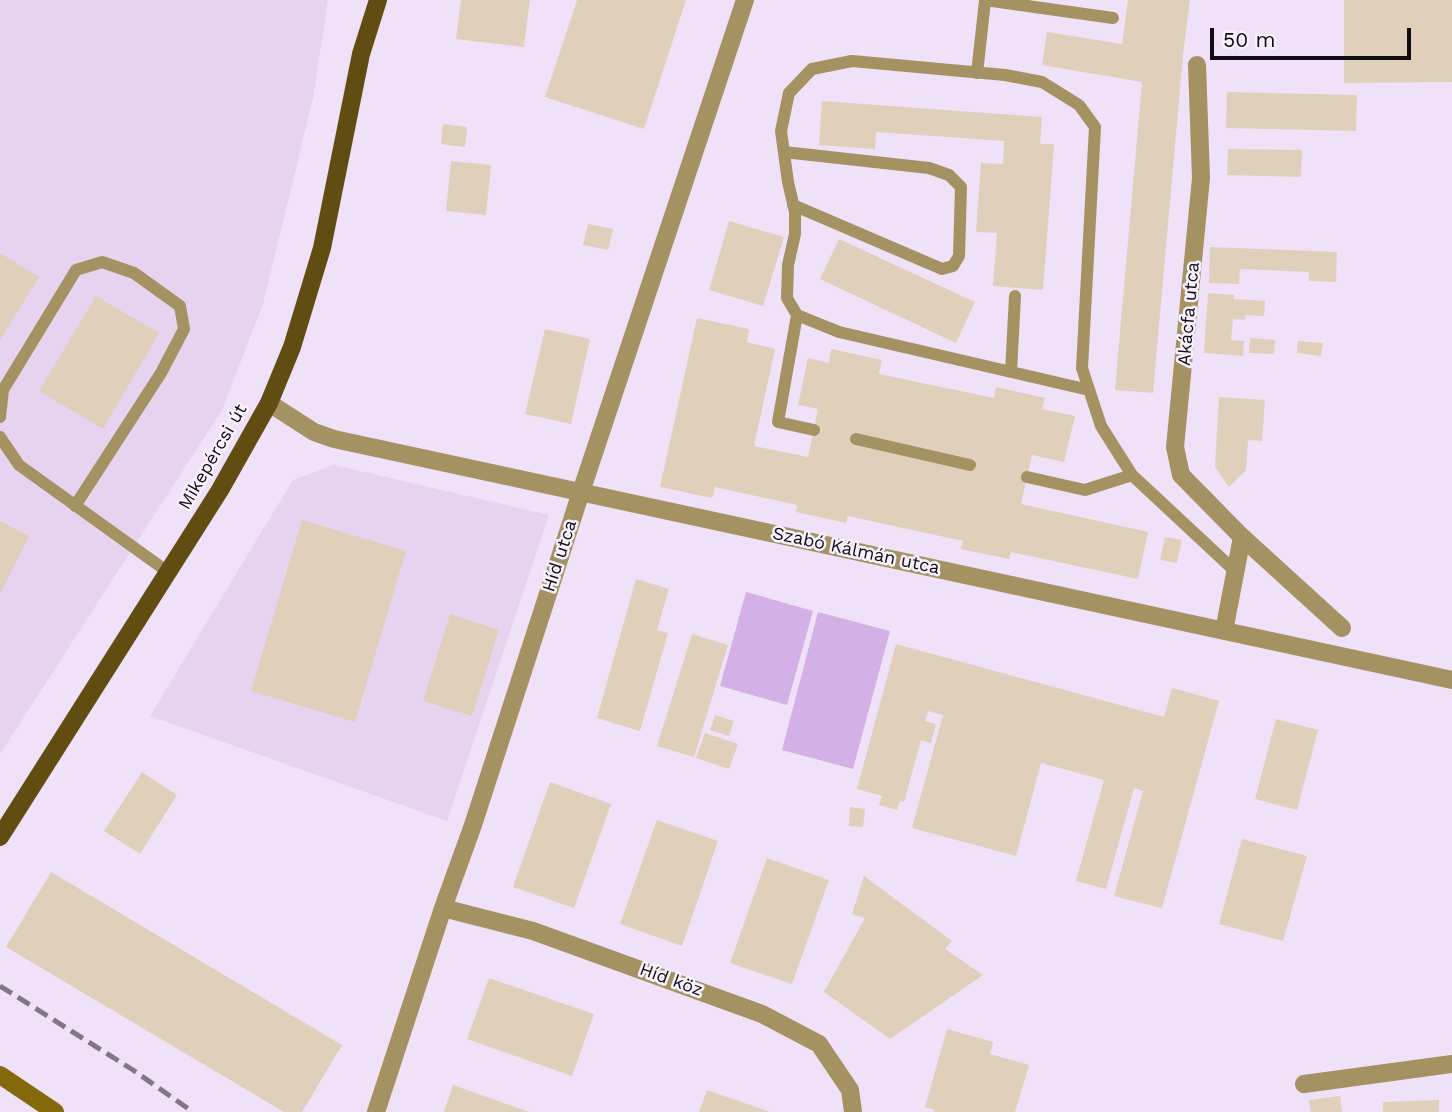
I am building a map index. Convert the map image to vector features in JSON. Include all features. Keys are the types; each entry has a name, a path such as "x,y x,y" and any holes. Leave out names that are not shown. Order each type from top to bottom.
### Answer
{"main road":[{"path":"362,54 366,0"},
{"path":"362,54 378,0"},
{"name":"Mikepércsi út","path":"0,837 220,490 269,403 292,347 321,248 362,54"}],"street":[{"name":"Híd utca","path":"376,1112 745,0"},
{"name":"Akácfa utca","path":"1197,65 1201,178 1175,447 1181,475 1242,537 1342,628"},
{"name":"Szabó Kálmán utca","path":"269,403 314,432 334,439 1452,680"},
{"path":"1224,631 1242,537"},
{"name":"Híd köz","path":"443,908 533,931 762,1014 819,1044 850,1090 853,1112"},
{"path":"1304,1084 1452,1064"},
{"path":"0,1074 55,1112"}],"lane":[{"path":"977,73 985,0 1113,18"},
{"path":"1089,390 839,332 797,315 787,298 788,265 795,234 781,131 789,93 812,69 852,61 977,73 1042,82 1079,105 1095,127 1082,368 1101,426 1132,475 1236,572"},
{"path":"784,152 929,168 949,175 961,187 959,256 953,266 942,269 793,205"},
{"path":"0,417 3,390 76,270 102,261 134,273 180,306 184,329 161,373 75,506"},
{"path":"1011,372 1015,296"},
{"path":"797,315 778,422 814,430"},
{"path":"0,437 19,465 168,572"},
{"path":"856,439 970,465"},
{"path":"1027,477 1085,490 1132,475"}],"shaded area":[{"path":"0,0 328,0 313,98 263,304 222,410 0,754"},
{"path":"334,465 549,515 447,821 150,716 293,480"},
{"path":"746,592 813,611 787,705 720,686"},
{"path":"818,612 890,631 853,769 782,750"}],"building":[{"path":"461,0 530,0 524,47 456,39"},
{"path":"577,0 686,0 644,129 545,97"},
{"path":"1128,0 1190,0 1153,393 1115,390 1142,82 1042,65 1047,32 1122,44"},
{"path":"1344,0 1452,0 1452,82 1344,83"},
{"path":"1227,92 1357,95 1356,131 1226,128"},
{"path":"822,101 1042,117 1040,144 1054,144 1043,290 993,286 997,233 976,232 981,163 1003,164 1004,141 876,132 875,149 819,145"},
{"path":"443,124 467,127 465,147 441,144"},
{"path":"1228,149 1302,150 1301,177 1227,175"},
{"path":"451,161 491,165 486,215 446,211"},
{"path":"729,221 784,237 763,306 709,290"},
{"path":"588,224 613,229 608,250 583,245"},
{"path":"839,239 975,302 956,343 820,279"},
{"path":"1210,247 1337,252 1336,282 1309,281 1309,272 1240,269 1239,284 1209,283"},
{"path":"0,253 39,277 0,340"},
{"path":"1208,293 1234,295 1234,299 1265,301 1264,316 1246,315 1245,320 1233,319 1231,340 1244,341 1243,356 1204,353"},
{"path":"96,296 159,333 103,429 39,391"},
{"path":"697,318 749,329 747,342 775,349 754,446 808,457 818,409 798,405 808,358 829,363 831,349 882,360 879,374 994,398 996,387 1045,398 1042,409 1075,416 1064,462 1032,455 1021,504 1148,532 1138,579 1011,552 1009,559 961,549 963,541 848,516 846,523 796,512 797,505 715,487 712,498 660,487"},
{"path":"545,329 590,339 571,424 525,414"},
{"path":"1250,338 1275,340 1274,354 1249,353"},
{"path":"1298,341 1323,343 1321,356 1297,353"},
{"path":"1219,397 1265,400 1262,441 1248,440 1246,470 1229,487 1215,467"},
{"path":"302,520 406,551 355,722 251,691"},
{"path":"0,521 29,536 0,594"},
{"path":"1165,537 1182,540 1177,563 1160,560"},
{"path":"636,579 669,589 657,630 668,633 640,731 597,718"},
{"path":"450,614 499,630 472,716 423,701"},
{"path":"692,634 728,645 694,757 657,746"},
{"path":"896,644 1164,717 1172,688 1219,701 1162,908 1114,896 1143,791 1134,788 1106,889 1076,881 1104,780 1041,763 1016,856 912,828 943,715 928,711 925,721 936,724 931,743 921,740 904,802 900,801 897,810 879,805 882,796 857,789"},
{"path":"715,715 734,721 729,736 710,730"},
{"path":"1276,719 1318,730 1297,810 1255,799"},
{"path":"705,733 738,744 729,769 696,758"},
{"path":"142,772 177,795 140,854 104,831"},
{"path":"550,782 611,804 574,908 513,887"},
{"path":"850,807 865,809 863,827 849,826"},
{"path":"657,820 718,841 682,946 620,924"},
{"path":"1242,839 1307,856 1283,941 1219,924"},
{"path":"767,858 829,880 792,984 730,963"},
{"path":"51,872 342,1045 302,1112 284,1112 6,947"},
{"path":"864,876 952,941 945,949 983,975 890,1039 824,992 865,918 852,914"},
{"path":"489,978 594,1014 572,1076 467,1039"},
{"path":"947,1029 993,1042 990,1054 1029,1065 1015,1112 934,1112 935,1110 925,1107"},
{"path":"453,1085 529,1112 444,1112"},
{"path":"707,1090 770,1112 699,1112"},
{"path":"1340,1096 1342,1112 1311,1112 1309,1100"},
{"path":"1439,1100 1439,1112 1383,1112 1383,1102"}],"railway":[{"path":"0,986 133,1070 193,1112"}]}
